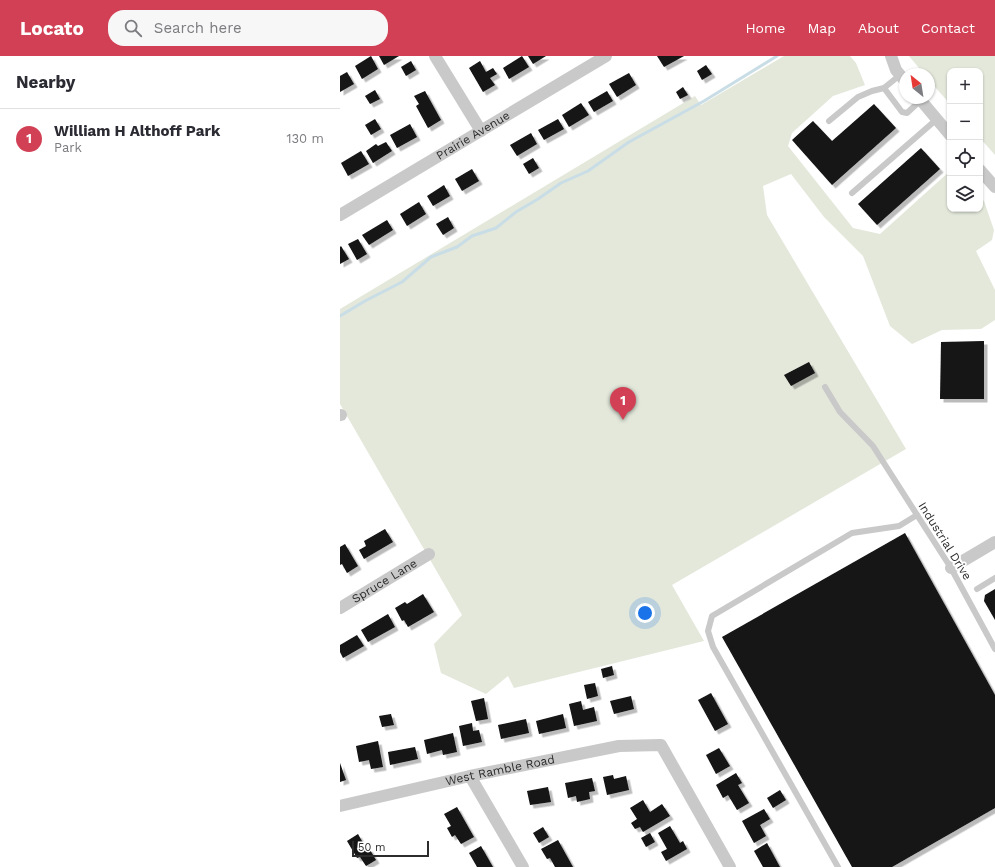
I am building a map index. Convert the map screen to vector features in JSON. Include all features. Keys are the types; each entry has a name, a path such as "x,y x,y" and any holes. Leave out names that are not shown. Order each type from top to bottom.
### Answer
{"street":[{"path":"435,56 480,131"},
{"name":"Prairie Avenue","path":"340,215 606,56"},
{"path":"891,56 896,70 899,73"},
{"path":"924,104 947,132"},
{"path":"983,173 995,187"},
{"path":"951,568 995,542"},
{"name":"Spruce Lane","path":"340,608 429,554"},
{"name":"West Ramble Road","path":"340,806 470,776 619,746 661,745 730,867"},
{"path":"470,776 523,867"}],"lane":[{"path":"829,121 858,97 884,88 899,80"},
{"path":"884,88 902,112 907,113 915,104"},
{"path":"852,193 936,119"},
{"name":"Industrial Drive","path":"825,387 840,412 873,446 951,568 995,649"},
{"path":"838,867 713,648 708,631 712,616 852,533 899,526 917,515"},
{"path":"977,589 995,578"}],"shaded area":[{"path":"784,56 850,56 856,63 865,85 833,96 792,133 788,146 853,228 880,234 947,174 947,212 983,212 983,200 994,230 992,240 976,251 995,290 995,320 981,329 942,330 912,344 890,326 863,256 824,217 791,174 763,186 767,215 906,449 672,585 704,641 514,688 508,676 486,694 441,673 434,644 462,615 340,404 340,309 695,96 701,105"},
{"path":"909,56 995,56 995,155 983,141 983,68 947,68 947,101 935,87 935,68 919,68"}],"building":[{"path":"371,56 378,69 362,79 355,66"},
{"path":"379,56 399,56 384,65"},
{"path":"522,56 529,67 509,79 503,68"},
{"path":"528,56 546,56 533,64"},
{"path":"657,56 684,56 664,67"},
{"path":"411,61 416,70 406,76 401,67"},
{"path":"480,61 486,72 493,68 497,74 490,78 495,85 483,92 469,68"},
{"path":"706,65 712,74 702,80 697,71"},
{"path":"347,72 354,84 340,92 340,76"},
{"path":"629,73 636,85 617,97 609,84"},
{"path":"683,87 688,95 680,99 676,92"},
{"path":"375,90 380,99 370,104 365,96"},
{"path":"425,91 441,120 428,128 416,106 419,104 414,96"},
{"path":"607,91 613,101 594,112 588,102"},
{"path":"581,103 589,115 569,127 562,115"},
{"path":"874,104 896,128 832,185 792,140 813,121 832,141"},
{"path":"375,119 381,129 371,135 365,125"},
{"path":"558,119 564,129 544,140 538,130"},
{"path":"410,124 417,137 397,148 390,135"},
{"path":"531,133 537,144 517,156 510,145"},
{"path":"386,142 392,151 373,163 366,151 376,144 378,146"},
{"path":"921,148 940,169 877,225 858,204"},
{"path":"361,151 369,164 348,176 341,163"},
{"path":"533,158 539,168 529,174 523,164"},
{"path":"472,169 479,181 462,191 455,179"},
{"path":"444,185 450,196 433,206 427,196"},
{"path":"419,202 426,214 407,226 400,214"},
{"path":"448,217 454,228 443,235 436,224"},
{"path":"387,220 393,230 369,245 362,235"},
{"path":"358,239 367,254 357,260 348,244"},
{"path":"341,246 349,259 340,264 340,247"},
{"path":"984,341 984,399 940,399 941,342"},
{"path":"809,362 815,373 791,386 784,375"},
{"path":"385,529 393,542 364,559 359,550 366,546 364,541"},
{"path":"905,533 995,695 995,808 892,867 852,867 722,637"},
{"path":"345,544 358,566 347,573 342,564 340,565 340,547"},
{"path":"995,589 995,620 984,601 985,595"},
{"path":"423,594 434,612 408,627 404,620 402,621 395,608 405,602 407,604"},
{"path":"388,614 395,627 368,642 361,630"},
{"path":"357,635 364,646 343,658 340,652 340,645"},
{"path":"612,666 614,675 603,678 601,669"},
{"path":"595,683 598,696 587,699 584,685"},
{"path":"711,693 728,724 715,731 698,700"},
{"path":"631,696 634,709 614,714 610,701"},
{"path":"484,698 488,719 476,721 471,701"},
{"path":"581,701 583,710 594,707 597,721 574,726 569,704"},
{"path":"391,714 394,725 382,727 379,716"},
{"path":"563,714 566,728 539,734 536,721"},
{"path":"526,719 529,733 501,739 498,725"},
{"path":"472,723 473,731 479,730 482,742 463,746 459,726"},
{"path":"453,733 457,752 443,755 442,750 427,754 424,740"},
{"path":"378,741 383,767 371,769 369,760 359,762 356,746"},
{"path":"415,747 418,759 390,765 388,752"},
{"path":"719,748 730,766 716,774 706,755"},
{"path":"340,763 346,780 340,782"},
{"path":"736,773 742,783 738,785 749,803 737,810 728,795 723,798 716,785"},
{"path":"613,775 614,779 626,776 629,790 607,795 603,777"},
{"path":"592,778 595,791 589,792 590,799 577,802 576,796 568,798 565,783"},
{"path":"548,787 551,802 530,805 527,791"},
{"path":"780,790 786,800 773,808 767,798"},
{"path":"643,800 650,812 662,804 670,816 643,832 640,827 635,829 631,823 637,819 630,808"},
{"path":"457,807 474,837 461,844 455,835 452,837 447,828 451,826 444,814"},
{"path":"764,809 770,819 760,825 766,836 754,843 742,821"},
{"path":"670,826 680,843 683,841 687,849 666,861 661,852 667,849 658,833"},
{"path":"543,827 549,837 539,843 533,833"},
{"path":"650,833 655,842 646,847 641,838"},
{"path":"358,834 367,850 369,848 376,860 366,866 360,857 357,858 347,841"},
{"path":"558,840 573,867 555,867 550,858 547,859 541,849"},
{"path":"767,843 780,867 763,867 754,851"},
{"path":"481,846 493,867 477,867 469,853"}],"waterway":[{"path":"340,316 402,282 431,257 457,247 472,236 496,228 516,212 561,183 588,171 629,142 704,101 777,56"}],"place":[{"name":"William H Althoff Park","path":"623,420"}]}
